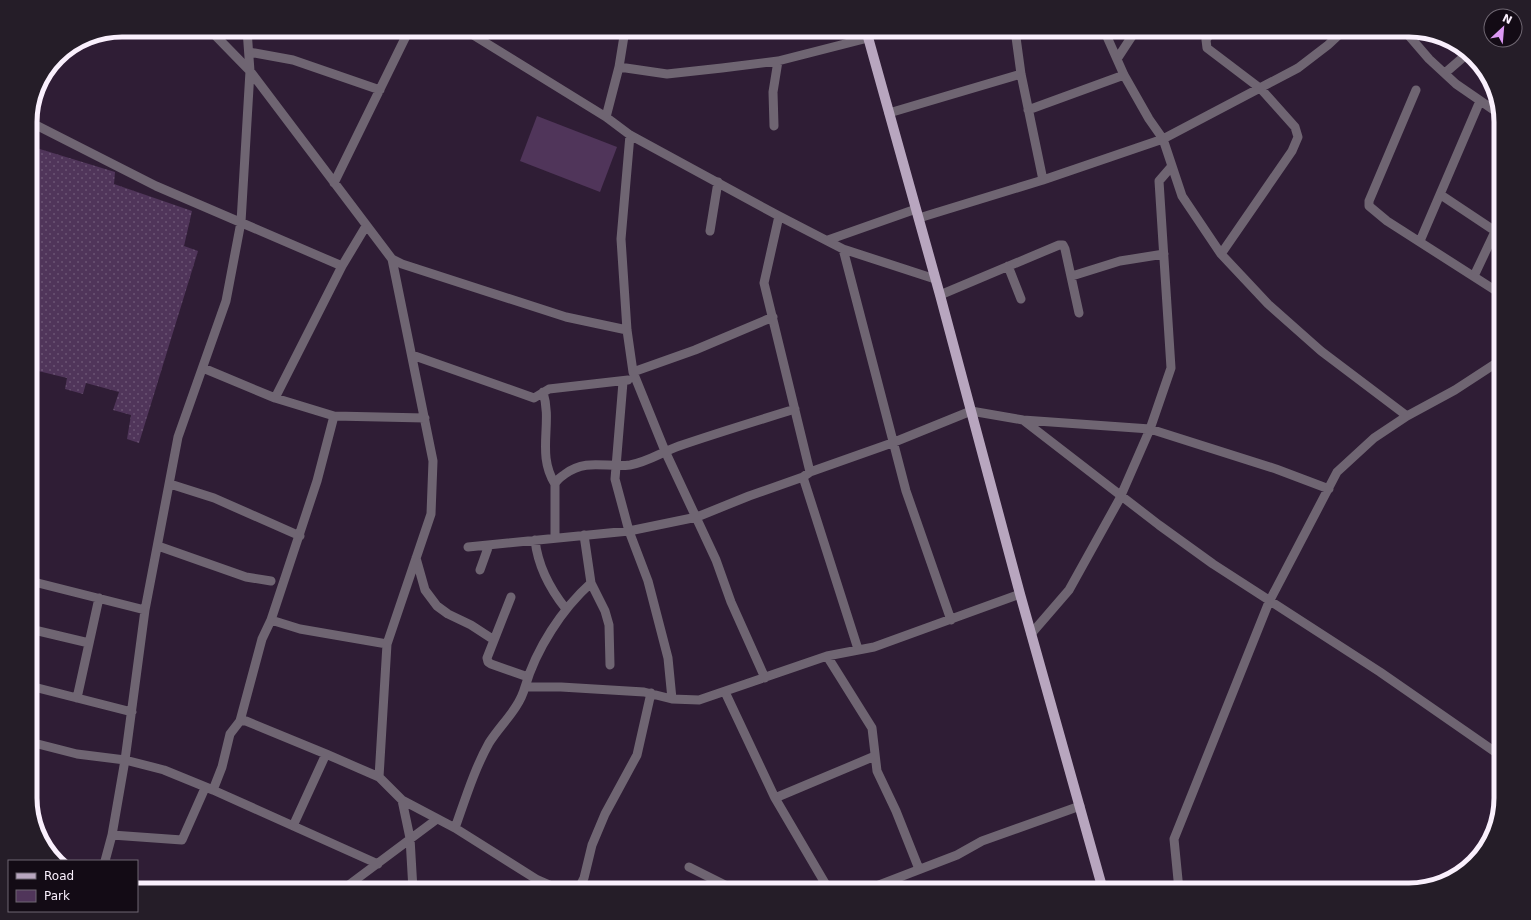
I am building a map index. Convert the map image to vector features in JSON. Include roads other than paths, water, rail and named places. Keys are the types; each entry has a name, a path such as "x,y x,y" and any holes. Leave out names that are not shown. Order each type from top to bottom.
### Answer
{"main road":[{"path":"868,37 940,295 1031,634 1101,883"}],"street":[{"path":"217,37 250,71 392,259 402,264 566,317 627,330"},
{"path":"106,860 125,760 145,610 178,437 226,301 241,222 250,71 248,37"},
{"path":"334,182 406,37"},
{"path":"476,37 606,117 630,135 779,216 843,248 935,279"},
{"path":"606,117 619,67 624,37"},
{"path":"619,67 667,74 778,61 857,37"},
{"path":"1016,37 1021,74 1043,180"},
{"path":"1107,37 1124,74 1149,119 1163,139 1182,196 1221,254 1268,304 1321,351 1407,416"},
{"path":"1117,59 1131,37"},
{"path":"1208,37 1206,40 1207,48 1261,89 1295,127 1298,137 1292,151 1238,226 1221,254"},
{"path":"828,240 1043,180 1163,139 1261,89 1298,68 1337,37"},
{"path":"1410,37 1429,59 1493,110"},
{"path":"249,52 293,60 380,90"},
{"path":"1445,73 1464,57"},
{"path":"774,126 773,92 778,61"},
{"path":"889,113 1021,74"},
{"path":"1028,110 1124,74"},
{"path":"1416,90 1369,201 1372,210 1494,289"},
{"path":"1420,241 1480,101"},
{"path":"37,126 156,186 342,266"},
{"path":"630,135 621,239 627,330 634,375 665,451 716,560 731,602 765,678"},
{"path":"1031,634 1069,590 1121,495 1150,429 1171,368 1159,181 1172,166"},
{"path":"710,231 718,182"},
{"path":"1441,195 1494,230"},
{"path":"779,216 764,282 795,409 806,474 858,649"},
{"path":"275,398 342,266 366,226"},
{"path":"1474,276 1494,233"},
{"path":"940,295 1059,245 1063,245 1072,276 1079,313"},
{"path":"843,248 872,358 892,443 906,491 951,620"},
{"path":"1072,276 1120,261 1164,254"},
{"path":"379,777 387,644 432,514 433,504 434,461 392,259"},
{"path":"1008,266 1021,299"},
{"path":"412,355 534,398 549,389 622,382 634,375 773,317"},
{"path":"1177,883 1174,839 1269,602 1337,472 1374,438 1407,416 1455,390 1494,365"},
{"path":"203,368 275,398 334,416 425,418"},
{"path":"622,382 615,480 629,531 648,581 668,658 672,699"},
{"path":"543,392 548,413 544,442 546,463 549,474 555,484 555,538"},
{"path":"555,484 560,477 575,467 595,464 616,466 646,461 665,451 732,428 795,409"},
{"path":"468,547 629,531 697,517 806,474 892,443 971,411 1023,420 1150,429 1276,469 1329,489"},
{"path":"112,835 182,840 222,767 230,734 240,721 262,639 271,620 275,604 300,536 317,481 334,416"},
{"path":"1023,420 1213,564 1269,602 1380,672 1494,751"},
{"path":"170,484 214,498 300,536"},
{"path":"584,535 591,583 610,625 610,665"},
{"path":"534,540 536,553 542,571 555,596 566,609"},
{"path":"480,570 489,545"},
{"path":"158,546 246,577 271,581"},
{"path":"416,558 426,590 437,606 448,614 471,625 494,640"},
{"path":"37,583 145,610"},
{"path":"455,828 474,778 490,743 522,698 528,677 554,627 566,609 591,583"},
{"path":"525,687 561,687 651,693 672,699 699,700 827,656 874,647 1020,594"},
{"path":"511,597 487,658 488,662 528,677"},
{"path":"77,698 99,598"},
{"path":"271,620 294,628 387,644"},
{"path":"37,631 89,642"},
{"path":"827,656 872,728 877,771 896,811 919,869"},
{"path":"37,688 132,712"},
{"path":"724,692 775,798 825,883"},
{"path":"582,883 592,845 605,814 637,755 651,693"},
{"path":"240,721 246,721 379,777 402,800 455,828 536,879 545,883"},
{"path":"37,744 77,754 125,760 164,770 378,864"},
{"path":"293,826 326,754"},
{"path":"775,798 875,756"},
{"path":"402,800 410,838 413,883"},
{"path":"884,883 957,855 982,841 1080,806"},
{"path":"352,883 437,819"},
{"path":"689,867 721,883"},
{"path":"534,883 536,879"}]}
